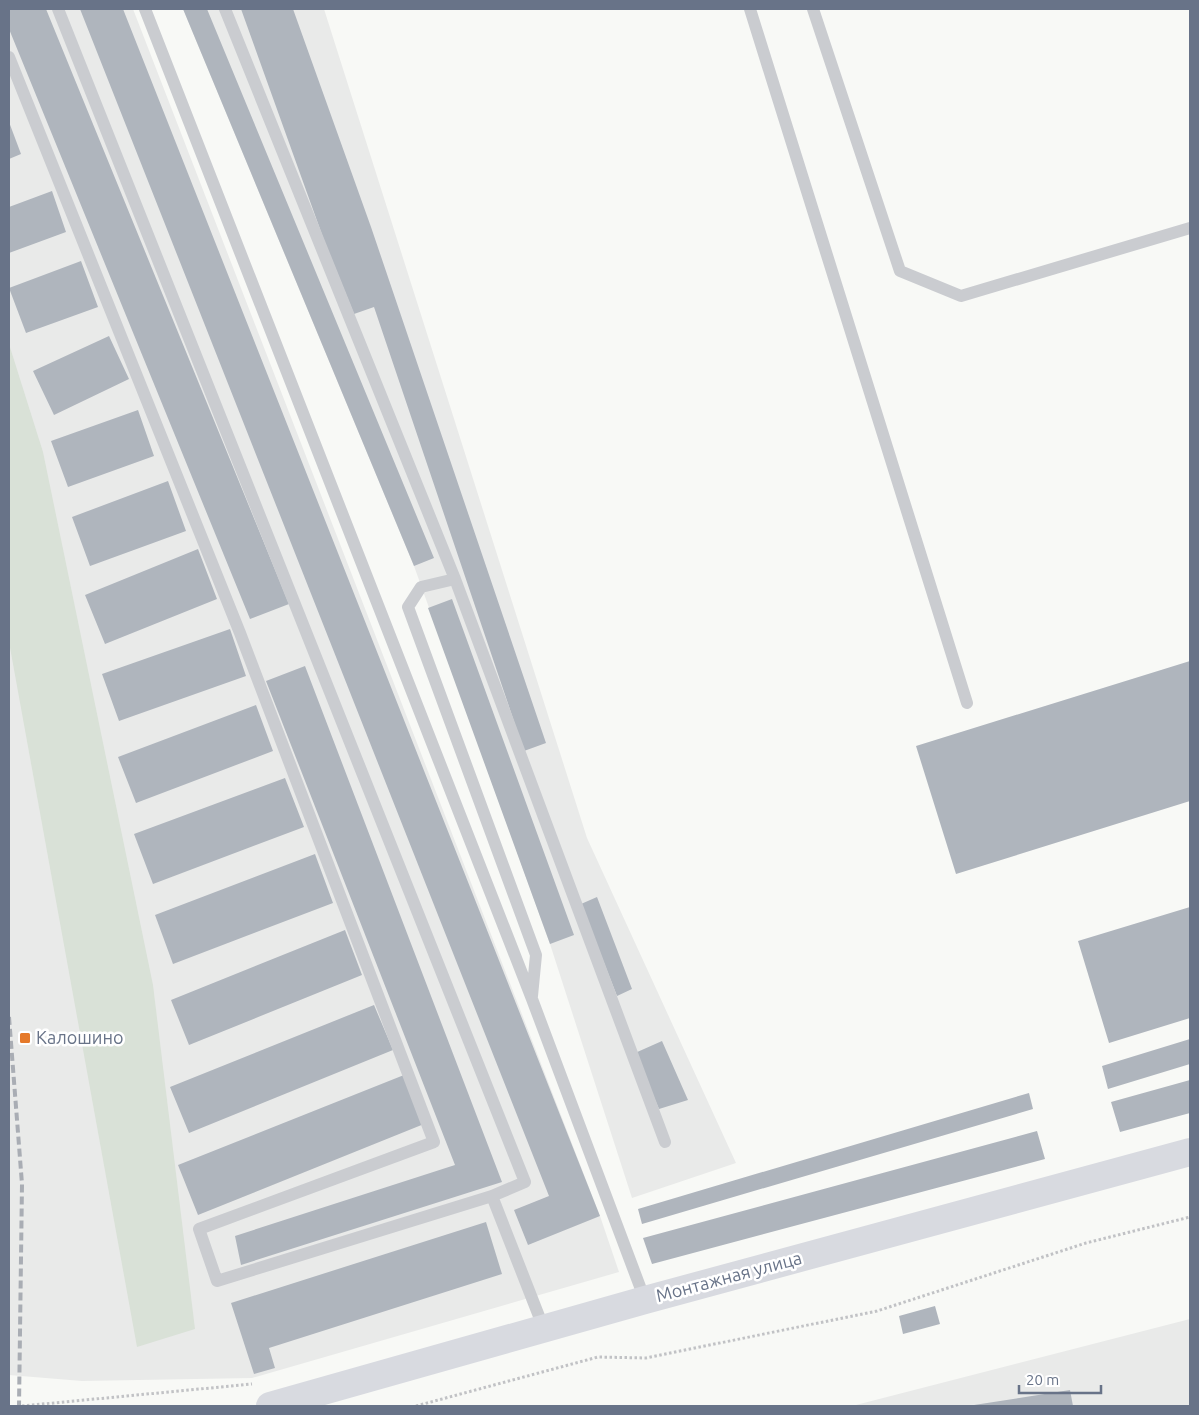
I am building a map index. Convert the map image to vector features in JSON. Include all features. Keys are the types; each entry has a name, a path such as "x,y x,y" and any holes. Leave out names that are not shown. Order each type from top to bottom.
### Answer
{"main road":[{"name":"Монтажная улица","path":"270,1406 645,1300 1190,1152"}],"lane":[{"path":"9,57 240,633 434,1142 199,1229 218,1281 492,1196 525,1182 58,9"},
{"path":"145,9 532,999 645,1300"},
{"path":"225,9 454,579 665,1142"},
{"path":"750,9 967,703"},
{"path":"813,9 900,271 961,296 1190,228"},
{"path":"454,579 420,587 408,607 536,955 532,999"},
{"path":"492,1196 544,1329"}],"path":[{"path":"416,1406 598,1357 646,1358 877,1311 1086,1243 1190,1217"},
{"path":"22,1406 136,1396"}],"shaded area":[{"path":"9,9 133,9 600,1216 619,1272 252,1378 82,1381 9,1375"},
{"path":"183,9 324,9 587,838 736,1163 632,1198 550,944 414,566"},
{"path":"9,344 43,452 153,985 195,1329 137,1347 9,642"},
{"path":"1190,1319 1190,1406 852,1406"}],"building":[{"path":"9,9 46,9 289,604 250,619 9,29"},
{"path":"80,9 123,9 600,1216 528,1245 514,1210 549,1196"},
{"path":"183,9 207,9 434,558 414,566"},
{"path":"241,9 293,9 371,227 546,743 524,751 374,307 354,314 325,243"},
{"path":"9,122 21,154 9,159"},
{"path":"52,191 66,232 9,253 9,207"},
{"path":"81,261 98,307 26,333 9,288"},
{"path":"109,336 129,379 54,415 33,371"},
{"path":"138,410 154,456 68,487 51,441"},
{"path":"168,481 186,531 90,566 72,517"},
{"path":"198,549 217,599 105,644 85,595"},
{"path":"452,599 574,935 550,944 428,608"},
{"path":"230,629 246,676 119,721 102,674"},
{"path":"1190,661 1190,801 956,874 916,746"},
{"path":"305,666 502,1182 241,1265 235,1236 455,1165 266,681"},
{"path":"256,705 273,751 136,803 118,757"},
{"path":"285,778 304,827 153,884 134,834"},
{"path":"315,854 333,903 173,964 155,915"},
{"path":"597,897 632,989 617,996 581,904"},
{"path":"1190,907 1190,1018 1109,1043 1078,941"},
{"path":"345,930 362,975 189,1045 171,1000"},
{"path":"374,1005 393,1050 189,1133 170,1087"},
{"path":"1190,1039 1190,1064 1108,1089 1102,1066"},
{"path":"662,1041 688,1100 659,1109 635,1053"},
{"path":"404,1075 424,1124 198,1215 178,1165"},
{"path":"1190,1080 1190,1113 1120,1132 1111,1102"},
{"path":"1029,1093 1033,1109 642,1224 638,1209"},
{"path":"1037,1131 1045,1159 652,1264 643,1238"},
{"path":"486,1222 502,1274 269,1348 275,1368 254,1374 231,1303"},
{"path":"935,1306 940,1324 903,1334 899,1316"},
{"path":"1070,1390 1073,1406 974,1406 974,1405"}],"railway":[{"path":"9,1017 22,1184 19,1406"}],"place":[{"name":"Калошино","path":"25,1038"}]}
